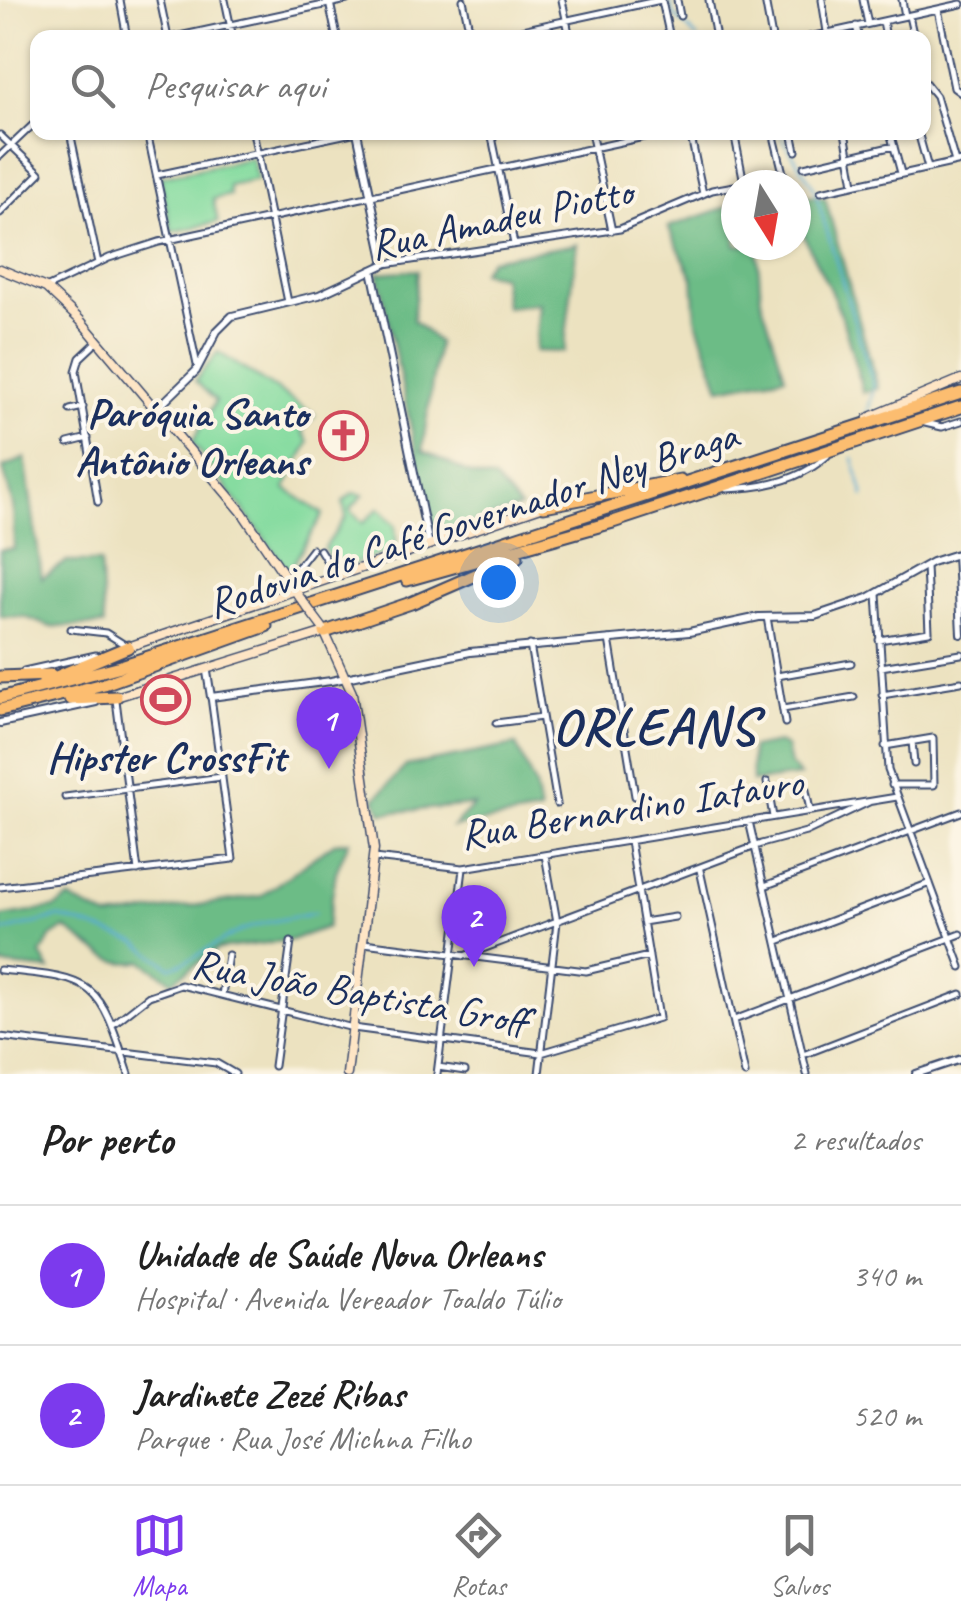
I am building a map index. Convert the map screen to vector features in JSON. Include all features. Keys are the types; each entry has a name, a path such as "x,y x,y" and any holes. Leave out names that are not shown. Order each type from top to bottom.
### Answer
{"highway":[{"name":"Rodovia do Café Governador Ney Braga","path":"0,696 93,675 961,392"},
{"name":"Rodovia do Café Governador Ney Braga","path":"0,710 46,700 391,584 563,537 961,407"},
{"path":"544,506 719,474"},
{"path":"323,630 411,603 563,537"},
{"path":"0,696 128,647"},
{"path":"0,676 60,675"},
{"path":"46,700 116,697"}],"main road":[{"path":"0,269 46,288 98,340 248,520 323,630 348,678 374,858 347,1074"},
{"path":"823,438 961,379"},
{"path":"128,647 544,506"},
{"path":"116,697 208,672 323,630"}],"street":[{"path":"120,0 126,30"},
{"path":"160,0 167,30"},
{"path":"225,0 231,30"},
{"path":"207,30 347,0"},
{"path":"463,0 469,30"},
{"path":"562,0 568,30"},
{"path":"521,30 661,0 668,30"},
{"path":"676,0 680,16"},
{"path":"708,0 714,30"},
{"path":"765,0 771,30"},
{"path":"822,0 827,30"},
{"path":"863,0 868,24"},
{"path":"902,0 911,30"},
{"path":"330,2 335,30"},
{"path":"844,30 942,5 961,4"},
{"path":"942,5 954,88 961,93"},
{"path":"883,21 885,30"},
{"path":"856,26 857,30"},
{"path":"821,192 958,161 931,90"},
{"path":"0,156 30,128"},
{"path":"0,134 40,173 0,213"},
{"path":"71,140 98,263"},
{"path":"149,140 198,368"},
{"path":"254,140 288,302"},
{"path":"156,175 321,140"},
{"path":"359,140 385,264"},
{"path":"492,140 514,244"},
{"path":"592,140 612,231"},
{"path":"46,288 98,263 170,239 630,140"},
{"path":"692,140 703,194"},
{"path":"736,140 741,170"},
{"name":"Rua Amadeu Piotto","path":"775,140 782,170"},
{"path":"794,140 796,151"},
{"path":"846,140 854,184"},
{"path":"892,140 902,174"},
{"path":"920,140 928,168"},
{"path":"804,167 894,146"},
{"name":"Rua Amadeu Piotto","path":"156,409 198,368 217,331 232,316 323,294 385,264 612,231 721,189"},
{"path":"372,270 429,544"},
{"path":"98,340 77,364 98,502"},
{"path":"70,410 83,407"},
{"path":"918,421 938,427 961,421"},
{"path":"68,443 88,438"},
{"path":"288,580 316,549 336,576"},
{"path":"211,697 348,678 466,652 690,632 767,617 815,616 877,594 926,565 959,554 961,629"},
{"path":"879,640 928,632 926,565"},
{"path":"877,594 884,746 892,785 961,967"},
{"path":"767,617 785,724"},
{"path":"71,630 106,633 128,647"},
{"path":"609,639 635,796"},
{"path":"530,645 557,804"},
{"path":"0,676 128,647"},
{"path":"880,667 961,654"},
{"path":"777,676 851,664"},
{"path":"0,887 234,859 208,672"},
{"path":"882,695 961,682"},
{"path":"0,723 116,697 138,870"},
{"path":"782,709 854,697"},
{"path":"496,722 542,717"},
{"path":"884,746 932,738 934,785 892,785"},
{"path":"912,741 914,764"},
{"path":"64,797 222,777"},
{"path":"804,781 810,810"},
{"path":"767,782 773,816"},
{"name":"Rua Bernardino Iatauro","path":"374,858 463,868 897,797"},
{"path":"464,956 842,818 872,800"},
{"path":"766,886 961,812"},
{"path":"749,820 807,1074"},
{"path":"364,943 593,971 649,956 630,840"},
{"path":"539,1074 557,922 545,854"},
{"path":"463,868 437,1071 465,1071"},
{"path":"700,870 745,1074"},
{"path":"778,941 930,883"},
{"path":"643,922 675,916"},
{"path":"734,1020 961,934"},
{"path":"274,1066 291,942"},
{"path":"222,995 228,955"},
{"name":"Rua João Baptista Groff","path":"112,1025 166,988 188,986 353,1028 540,1053 659,1018 649,956"},
{"path":"0,970 82,982 100,998 129,1074"},
{"path":"803,1055 961,994"},
{"path":"0,1037 213,1063 235,1074"},
{"path":"916,1074 961,1059"},
{"path":"951,1062 956,1074"}],"green space":[{"path":"252,158 257,180 229,186 230,195 213,199 218,222 172,232 160,177"},
{"path":"811,196 825,198 878,388 863,393 839,310 812,254"},
{"path":"721,209 721,260 758,260 761,299 785,376 720,388 696,318 693,278 668,227"},
{"path":"577,244 564,352 535,351 539,303 506,307 502,276 481,272 490,259"},
{"path":"418,270 413,320 438,342 422,451 475,476 494,479 520,508 434,536 378,273"},
{"path":"218,352 315,415 302,431 309,442 285,488 323,514 289,571 192,442 216,401 195,381"},
{"path":"25,458 42,578 66,562 100,562 104,625 51,627 25,617 0,616 0,550 14,549 13,506 3,468"},
{"path":"353,493 363,495 350,510 363,523 379,508 395,525 397,549 338,569 324,549 346,517 343,502"},
{"path":"778,743 786,747 790,765 800,776 752,782 751,748"},
{"path":"516,745 535,786 540,812 453,827 474,805 382,813 375,799 406,766"},
{"path":"349,841 336,872 327,927 291,940 218,949 172,981 142,961 111,959 65,928 50,938 41,954 50,970 0,965 0,917 54,908 69,899 109,918 261,896 334,843"}],"waterway":[{"path":"670,0 673,14 689,30"},
{"path":"784,140 814,188 874,386 868,412"},
{"path":"853,458 864,496"},
{"path":"0,932 60,917 136,942 170,967 251,927 315,913"}],"place":[{"name":"Paróquia Santo Antônio Orleans","path":"343,436"},
{"name":"Hipster CrossFit","path":"166,700"},
{"name":"Unidade de Saúde Nova Orleans","path":"329,769"},
{"name":"Jardinete Zezé Ribas","path":"474,967"}],"district":[{"name":"ORLEANS","path":"655,726"}]}
